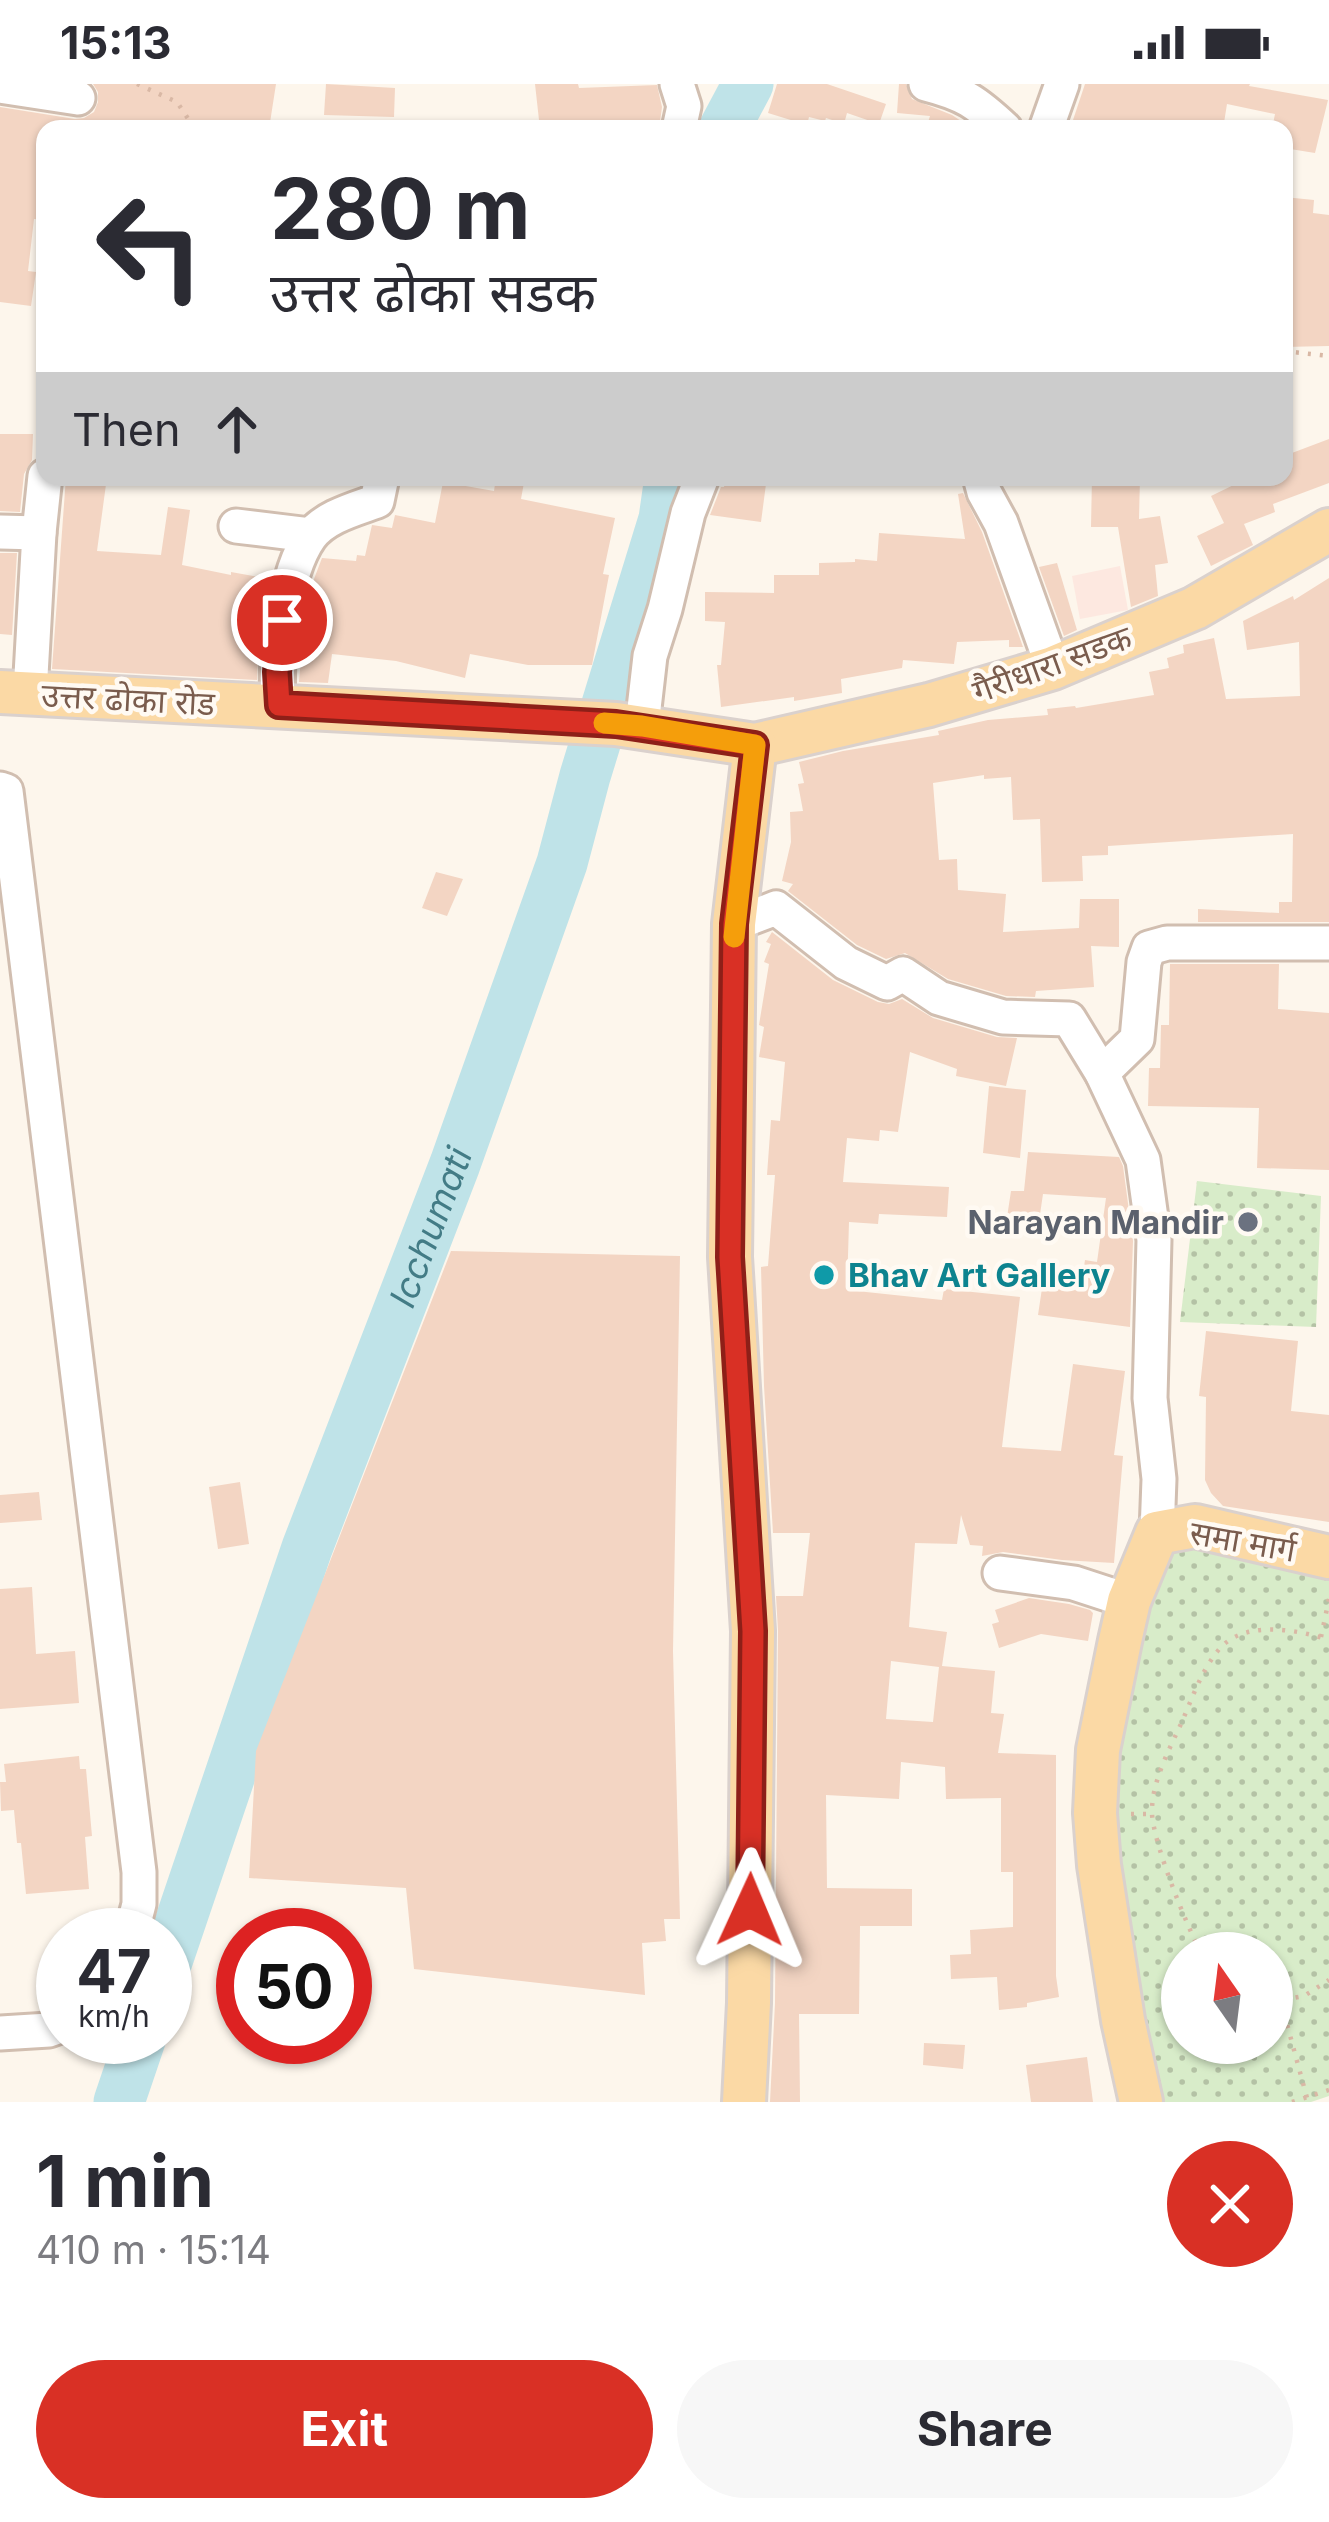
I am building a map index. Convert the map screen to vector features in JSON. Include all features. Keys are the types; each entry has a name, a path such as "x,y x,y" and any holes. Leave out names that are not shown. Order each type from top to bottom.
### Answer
{"main road":[{"name":"गैरीधारा सडक","path":"755,745 929,705 1053,668 1195,608 1329,530"},
{"name":"उत्तर ढोका रोड","path":"15,693 629,725 755,745"},
{"path":"744,2102 753,1631 730,1257 734,924 755,745"},
{"name":"समा मार्ग","path":"1157,1533 1195,1526 1329,1557"},
{"path":"1141,2102 1123,2020 1095,1814 1098,1750 1129,1601 1157,1533"}],"street":[{"path":"677,84 684,106 681,120"},
{"path":"926,84 955,91 994,120"},
{"path":"1049,120 1062,84"},
{"path":"0,86 80,104"},
{"path":"15,693 44,486"},
{"path":"279,705 282,620 295,568 310,536 337,516 377,501 380,486"},
{"path":"629,725 698,486"},
{"path":"982,486 1001,523 1053,668"},
{"path":"236,526 310,536"},
{"path":"0,532 39,533"},
{"path":"0,789 6,791 139,1872 138,1908"},
{"path":"734,924 776,908 845,963 887,983 903,974 939,998 1003,1017 1069,1019 1102,1073 1143,1160 1154,1240 1150,1397 1159,1479 1157,1533"},
{"path":"1102,1073 1137,1039 1149,948 1329,943"},
{"path":"1000,1573 1074,1583 1129,1601"},
{"path":"0,2033 36,2031"}],"path":[{"path":"137,84 177,102 189,120"},
{"path":"1293,352 1329,356"},
{"path":"1321,1637 1329,1599"},
{"path":"1192,1932 1152,1814 1166,1758 1211,1660 1226,1642 1249,1632 1271,1630 1329,1640"},
{"path":"1293,1999 1329,1980"},
{"path":"1293,2046 1307,2098"},
{"path":"1292,2102 1329,2090"}],"shaded area":[{"path":"1120,566 1128,610 1080,619 1072,576"}],"green space":[{"path":"1197,1181 1321,1196 1316,1327 1180,1322"},
{"path":"1189,1544 1329,1568 1329,2096 1311,2102 1157,2102 1135,2007 1109,1783 1149,1600 1167,1560"}],"building":[{"path":"93,84 276,84 270,120 36,120 36,219 28,271 36,272 31,306 0,302 0,107 84,118 94,112 98,92"},
{"path":"326,84 395,88 394,117 324,115"},
{"path":"535,84 578,84 579,88 657,85 662,107 660,120 539,120"},
{"path":"777,84 827,84 886,104 880,120 847,113 845,120 791,120 768,113"},
{"path":"899,84 906,84 912,99 960,120 929,120 930,116 897,113"},
{"path":"1085,84 1250,84 1328,100 1315,153 1293,149 1293,120 1274,120 1275,114 1227,104 1224,120 1073,120"},
{"path":"1293,198 1314,200 1313,213 1329,215 1329,346 1293,347"},
{"path":"0,434 33,434 20,512 0,511"},
{"path":"1329,439 1329,483 1273,504 1275,512 1244,524 1253,545 1211,566 1197,536 1224,523 1211,496 1232,486 1293,486 1293,453"},
{"path":"65,486 106,486 97,551 161,555 168,507 190,510 182,565 270,579 257,680 52,669"},
{"path":"442,486 494,491 495,486 523,486 521,499 615,518 592,665 528,665 470,654 465,678 396,661 332,654 328,683 299,682 304,622 322,558 356,561 357,555 365,556 372,525 392,528 395,515 435,523"},
{"path":"766,486 761,522 710,515 724,487"},
{"path":"1092,486 1140,486 1139,519 1160,516 1168,563 1155,565 1158,596 1131,607 1118,527 1091,527"},
{"path":"963,493 1023,647 1009,647 1009,640 957,642 954,664 903,660 902,668 841,679 842,693 721,707 717,665 721,665 725,622 705,621 705,592 774,593 774,575 819,575 819,563 877,561 879,533 965,539 958,494"},
{"path":"0,553 17,553 12,635 0,634"},
{"path":"1057,563 1077,630 1064,636 1039,567"},
{"path":"1329,578 1329,922 1198,922 1198,909 1279,913 1279,902 1292,902 1293,834 1108,846 1108,855 1082,856 1083,881 1042,882 1040,819 1013,820 1011,777 984,779 984,775 933,783 939,860 957,859 958,890 1006,894 1003,932 1079,928 1080,899 1119,899 1119,947 1091,946 1094,987 1036,991 1035,997 1006,996 948,979 905,953 886,959 857,945 788,891 793,884 782,881 791,842 790,812 803,811 799,762 939,735 938,731 988,720 1048,715 1047,709 1154,695 1149,672 1169,668 1167,658 1184,653 1183,645 1214,638 1226,699 1300,696 1299,642 1247,650 1243,621 1293,596 1294,600"},
{"path":"436,872 463,879 447,916 422,908"},
{"path":"772,932 833,980 878,1002 902,999 933,1018 997,1037 1017,1038 1006,1086 956,1076 957,1069 910,1052 898,1132 880,1130 879,1141 847,1138 843,1182 949,1187 947,1217 879,1214 878,1224 849,1222 847,1290 942,1300 944,1289 1020,1297 1002,1447 1061,1451 1073,1364 1125,1371 1114,1455 1123,1456 1114,1563 1003,1552 982,1556 983,1546 970,1545 961,1515 957,1544 915,1543 909,1627 947,1632 942,1666 995,1671 991,1713 1004,1714 998,1753 1056,1755 1059,1997 999,2010 997,1977 951,1979 950,1955 971,1954 970,1930 1013,1927 1013,1872 1001,1872 1001,1798 946,1799 945,1767 901,1762 899,1799 826,1795 827,1888 912,1889 912,1926 860,1926 859,2014 799,2014 800,2102 770,2102 775,2003 776,1596 803,1596 810,1533 773,1533 761,1267 768,1266 775,1175 767,1175 771,1120 780,1121 785,1062 759,1057 769,964 764,962 771,944 766,942","holes":["891,1661 939,1667 933,1722 886,1719"]},
{"path":"1170,964 1279,964 1278,1009 1329,1013 1329,1170 1257,1168 1259,1108 1148,1106 1149,1068 1160,1068 1161,1025 1169,1025"},
{"path":"989,1086 1026,1090 1020,1158 983,1153"},
{"path":"1028,1152 1119,1157 1133,1241 1130,1327 1038,1315 1044,1275 1082,1280 1085,1260 1097,1262 1106,1198 1043,1194 1038,1228 1006,1224 1011,1191 1024,1191"},
{"path":"451,1251 680,1256 673,1651 680,1919 664,1919 666,1941 642,1943 645,1995 414,1969 406,1888 249,1878 256,1751"},
{"path":"1206,1331 1298,1341 1291,1411 1329,1415 1329,1522 1223,1506 1211,1493 1205,1480 1206,1397 1199,1396"},
{"path":"240,1482 249,1544 218,1549 209,1487"},
{"path":"39,1492 42,1520 0,1523 0,1495"},
{"path":"32,1587 36,1654 75,1651 79,1703 0,1709 0,1589"},
{"path":"1029,1598 1090,1610 1088,1641 1041,1634 999,1648 992,1624 999,1622 995,1610"},
{"path":"79,1756 80,1769 86,1769 92,1836 85,1837 89,1889 26,1894 14,1810 1,1811 4,1764"},
{"path":"924,2043 965,2045 963,2069 923,2065"},
{"path":"1087,2057 1093,2102 1031,2102 1026,2065"}],"waterway":[{"name":"Icchumati","path":"729,120 748,84"},
{"name":"Icchumati","path":"185,1908 307,1548 455,1164 562,863 664,519 669,486"},
{"name":"Icchumati","path":"119,2102 132,2064"}],"slow traffic":[{"path":"604,723 755,745 734,937"}],"place":[{"name":"Narayan Mandir","path":"1248,1222"},
{"name":"Bhav Art Gallery","path":"824,1275"}],"route":[{"path":"282,620 279,705 642,726 755,745 734,924 730,1257 753,1631 750,1910"}]}
